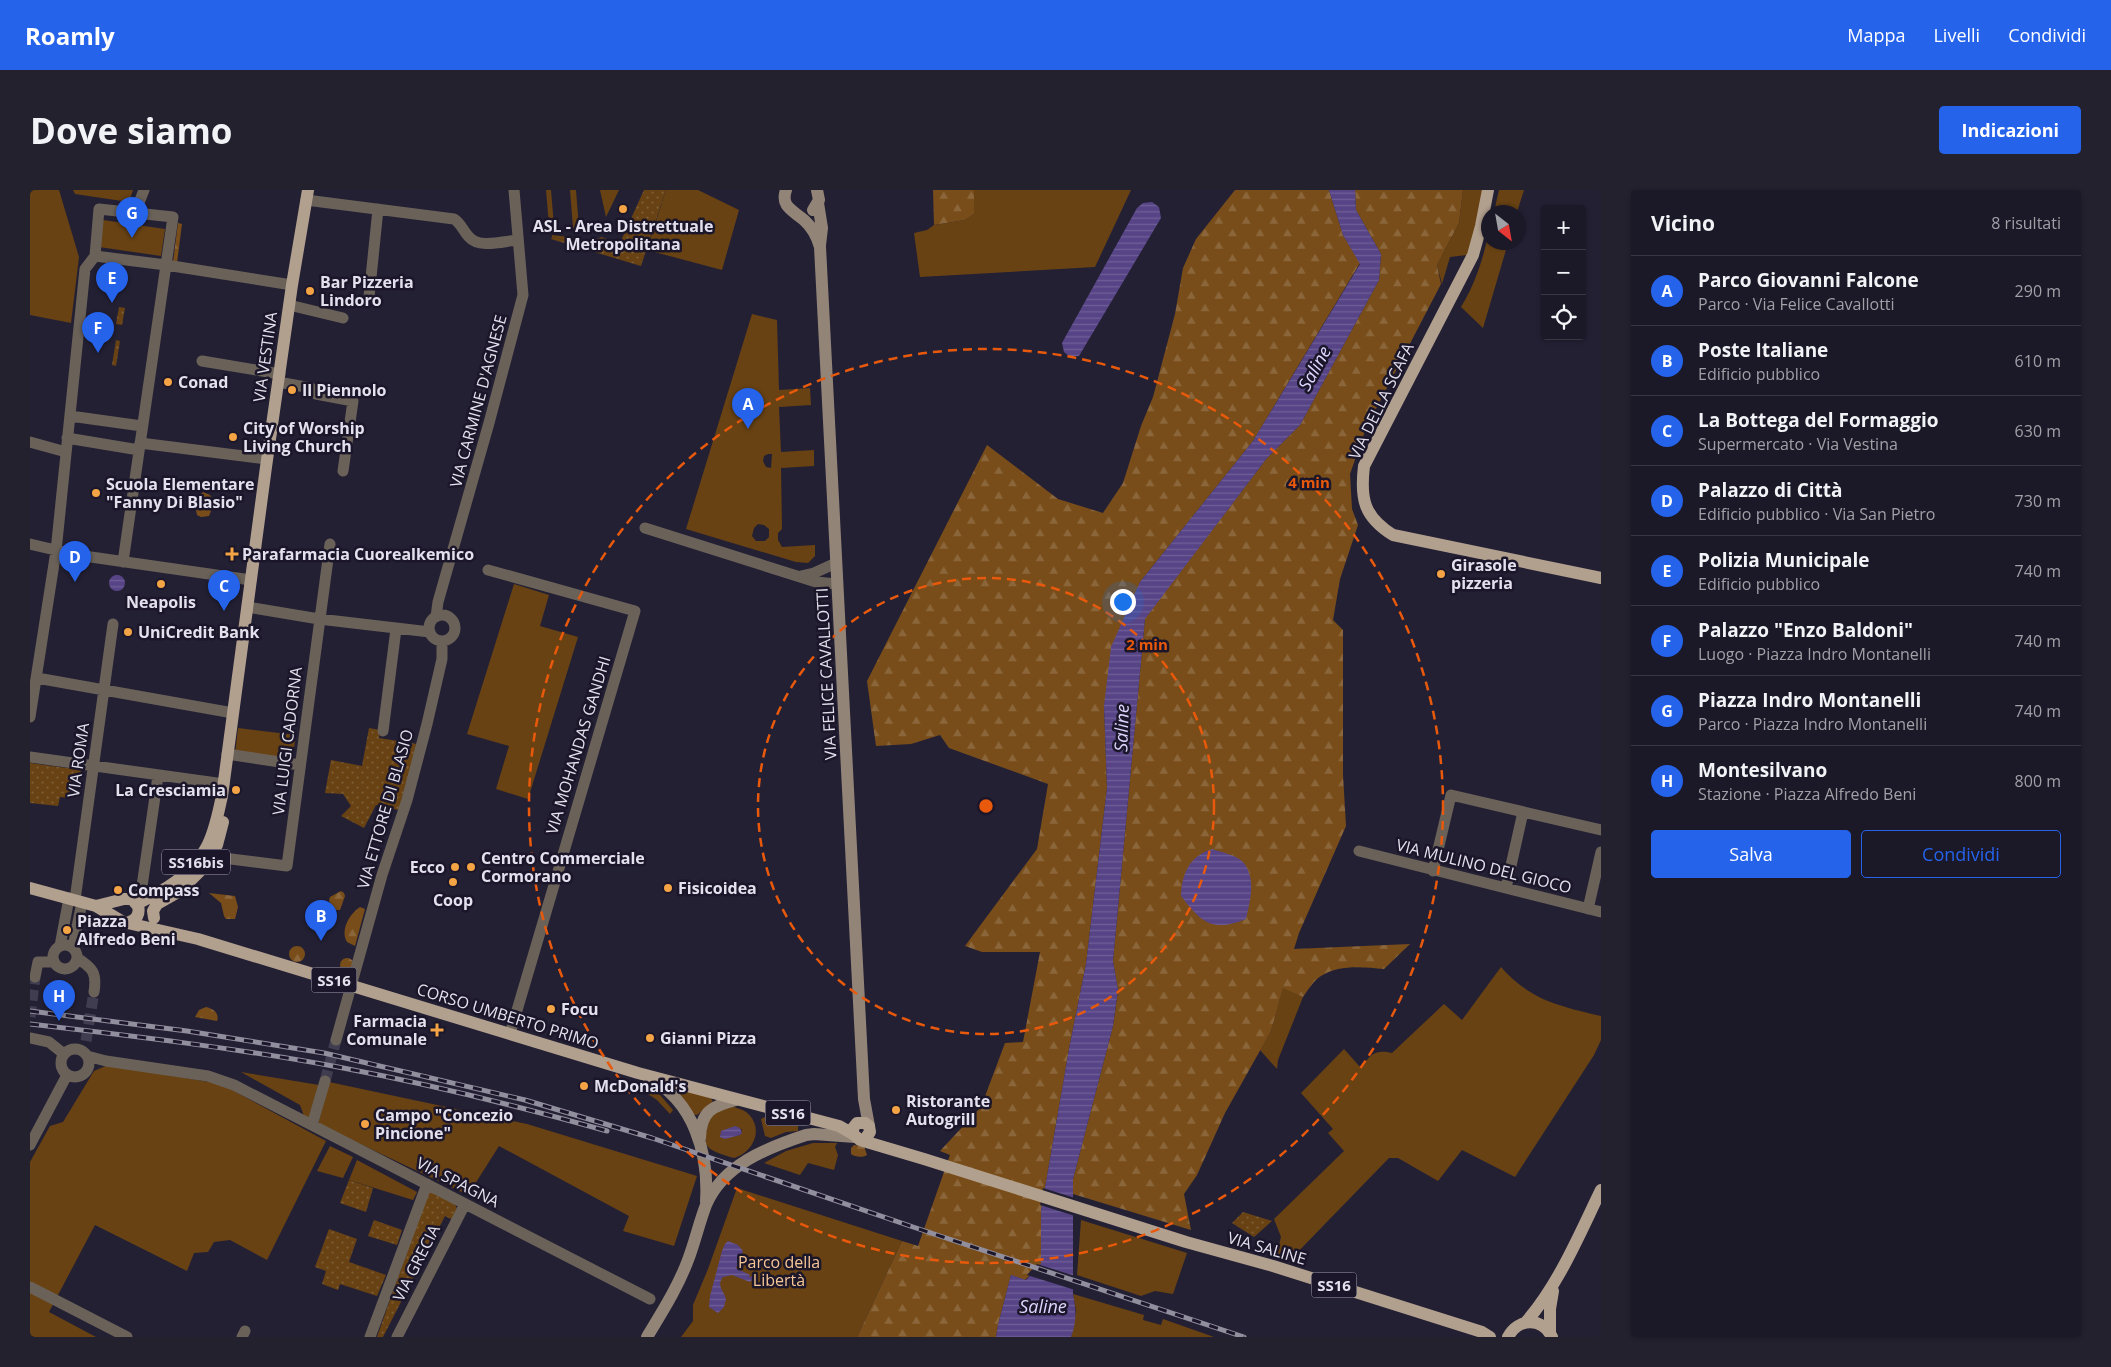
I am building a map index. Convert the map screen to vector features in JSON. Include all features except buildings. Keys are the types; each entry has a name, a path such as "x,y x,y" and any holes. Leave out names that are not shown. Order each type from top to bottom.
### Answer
{"main road":[{"name":"VIA FELICE CAVALLOTTI","path":"773,190 791,211 804,220 814,231 820,247"},
{"path":"786,190 784,198 791,211 808,214 818,204"},
{"name":"VIA FELICE CAVALLOTTI","path":"817,190 822,228 820,247 864,1099 860,1130"},
{"name":"VIA DELLA SCAFA","path":"1488,190 1473,255 1364,466 1361,488 1366,506 1372,518 1381,527 1394,534 1601,578"},
{"name":"VIA VESTINA","path":"154,918 155,907 192,881 210,858 222,831 223,790 227,754 289,305 307,195"},
{"name":"VIA VESTINA","path":"138,907 174,883 199,859 210,840 223,790"},
{"name":"CORSO UMBERTO PRIMO","path":"30,888 96,906 124,921 198,939 638,1073 736,1100 860,1130"},
{"path":"138,907 135,920 124,921 115,908 122,900 130,899 169,933"},
{"name":"VIA VESTINA","path":"138,907 157,899 166,899"},
{"name":"CORSO UMBERTO PRIMO","path":"96,906 122,900"},
{"path":"638,1073 661,1084 674,1097 700,1138"},
{"path":"705,1207 705,1167 700,1138 700,1125 706,1114 720,1104 736,1100"},
{"path":"647,1337 666,1306 688,1260 705,1207 715,1188 727,1175 743,1162 772,1147 814,1134 860,1130"},
{"name":"VIA SALINE","path":"860,1130 898,1152 1186,1242 1273,1266 1486,1335 1516,1329"},
{"path":"1516,1329 1544,1299 1558,1277 1601,1190"},
{"path":"1551,1335 1550,1309 1558,1277"},
{"path":"1516,1329 1540,1324 1551,1335"}],"street":[{"path":"135,213 144,190"},
{"name":"VIA CARMINE D'AGNESE","path":"436,617 438,602 490,423 523,295 514,190"},
{"path":"307,195 378,209 454,219 462,226 468,236 480,242 518,240"},
{"path":"30,717 56,551 85,269 95,256 99,209 173,217 123,562"},
{"path":"369,297 378,209"},
{"path":"95,256 292,285"},
{"path":"289,305 343,318"},
{"path":"202,362 279,378 311,388 316,394 353,401 343,470"},
{"path":"70,416 142,426"},
{"path":"68,438 267,459"},
{"path":"30,442 66,452"},
{"path":"645,528 816,582 837,584"},
{"path":"30,544 56,551 123,562 251,580"},
{"name":"VIA LUIGI CADORNA","path":"210,858 215,857 287,866 330,544"},
{"path":"801,576 814,573 836,563"},
{"name":"VIA MOHANDAS GANDHI","path":"488,570 635,612 510,1034"},
{"path":"247,607 319,619 430,632"},
{"path":"446,616 452,620 455,626 452,636 442,641 435,639 430,632 431,622 436,617 446,616"},
{"name":"VIA ROMA","path":"75,900 113,624"},
{"path":"383,731 396,629"},
{"name":"VIA ETTORE DI BLASIO","path":"336,1040 382,875 407,800 442,659 442,641"},
{"path":"34,685 105,691 233,713"},
{"path":"227,754 300,765"},
{"path":"30,757 158,776 223,790"},
{"path":"138,907 158,776"},
{"path":"1433,871 1451,795 1601,830"},
{"path":"1506,888 1524,812"},
{"name":"VIA MULINO DEL GIOCO","path":"1360,851 1601,912"},
{"path":"1588,909 1601,852"},
{"path":"75,900 74,965 68,969 60,969 53,962 53,954 60,946 75,900"},
{"path":"60,946 66,945 86,964 96,978 94,992"},
{"path":"34,977 38,962 53,962"},
{"path":"30,1038 49,1042 64,1054"},
{"path":"30,1145 40,1124 49,1120 71,1076 85,1072 86,1053 70,1049 64,1054 61,1066 71,1076"},
{"name":"VIA SPAGNA","path":"86,1053 106,1061 208,1076 234,1086 650,1299"},
{"path":"312,1125 325,1081"},
{"path":"370,1337 427,1184"},
{"name":"VIA GRECIA","path":"397,1337 465,1204"},
{"path":"30,1287 127,1337"}],"green space":[{"path":"30,190 59,190 79,257 71,323 30,315"},
{"path":"73,190 133,190 129,202 75,194"},
{"path":"546,190 551,190 554,226 549,225"},
{"path":"570,190 576,190 579,228 573,228"},
{"path":"600,190 619,190 606,217"},
{"path":"644,190 666,190 641,266 551,239 552,237 579,244 602,237 619,245"},
{"path":"666,190 698,190 739,210 722,270 647,250"},
{"path":"933,190 974,190 974,214 965,220 934,225"},
{"path":"974,190 1131,190 1095,267 920,277 914,233 927,230 934,225 965,220 974,214"},
{"path":"1235,190 1329,190 1343,235 1360,263 1253,441 1140,582 1104,706 1107,788 1086,964 1041,1211 1041,1264 1025,1280 1011,1275 996,1337 857,1337 902,1241 918,1246 950,1155 940,1151 981,1107 1005,1043 1023,1042 1040,952 982,952 965,946 1037,849 1048,784 949,748 940,735 911,744 876,746 867,681 987,445 1058,499 1103,513 1123,483 1141,426 1153,397 1175,314 1183,268 1196,239"},
{"path":"1355,190 1463,190 1459,223 1437,265 1441,284 1366,428 1350,474 1352,509 1358,525 1340,579 1333,620 1343,630 1343,775 1346,826 1299,933 1294,949 1410,944 1384,969 1352,967 1328,972 1311,985 1303,997 1283,988 1271,1031 1225,1113 1197,1175 1184,1194 1191,1230 1073,1194 1073,1179 1113,1026 1118,991 1113,961 1145,618 1267,458 1300,425 1379,280 1381,254 1356,210"},
{"path":"1463,190 1483,190 1475,237 1467,255 1450,257 1442,284 1437,265 1459,223"},
{"path":"1499,190 1524,190 1519,205 1496,205"},
{"path":"103,220 165,229 161,256 99,247"},
{"path":"178,223 182,224 177,263 173,262"},
{"path":"552,235 576,238 579,244 552,237"},
{"path":"1484,250 1506,250 1483,328 1461,307 1478,273"},
{"path":"119,307 125,308 122,325 116,324"},
{"path":"752,314 777,320 779,390 810,388 811,405 779,407 781,452 814,450 814,466 781,468 782,529 778,533 778,540 782,547 815,545 815,556 808,563 796,562 686,529","holes":["772,454 771,468 766,467 763,461 764,456","758,524 764,525 769,529 769,537 765,541 756,541 752,536 754,528"]},
{"path":"116,340 120,341 116,366 112,365"},
{"path":"203,492 210,495 214,503 209,516 201,517 197,515 195,504 196,498"},
{"path":"514,584 549,595 540,626 578,637 528,799 496,789 509,746 467,734"},
{"path":"238,728 296,735 292,761 235,754"},
{"path":"369,728 380,730 379,738 417,744 399,810 376,805 364,828 341,816 351,806 343,794 325,793 331,760 362,766"},
{"path":"30,763 81,770 77,795 70,794 69,798 60,797 58,806 30,803"},
{"path":"341,891 345,896 340,910 335,910 329,901 330,897"},
{"path":"209,893 235,896 238,907 235,919 226,919 221,903"},
{"path":"360,907 365,909 355,946 347,942 345,928 349,918"},
{"path":"297,946 305,954 297,962 289,954"},
{"path":"347,958 352,960 354,965 352,970 347,972 342,970 340,965 342,960"},
{"path":"1501,967 1523,987 1546,1000 1601,1016 1601,1040 1594,1055 1515,1177 1462,1150 1438,1181 1398,1158 1389,1158 1289,1261 1276,1257 1281,1237 1274,1219 1344,1151 1328,1133 1333,1129 1301,1093 1344,1049 1361,1068 1367,1059 1378,1052 1392,1053 1444,1004 1462,1020"},
{"path":"1283,987 1303,997 1278,1060 1277,1069 1260,1050 1271,1031"},
{"path":"206,1007 216,1013 217,1021 195,1017 199,1010"},
{"path":"108,1065 221,1084 326,1141 267,1260 230,1240 214,1242 208,1252 194,1253 187,1271 95,1225 49,1312 96,1337 30,1337 30,1162 50,1126 63,1122 94,1071"},
{"path":"241,1072 319,1085 311,1115 308,1118 304,1116 300,1105"},
{"path":"638,1081 660,1095 673,1110 670,1114 657,1100 636,1086"},
{"path":"329,1082 527,1124 697,1176 674,1246 623,1231 629,1216 499,1146 468,1195 318,1124"},
{"path":"682,1090 711,1098 713,1102 697,1115 691,1114 678,1093"},
{"path":"731,1106 746,1112 752,1118 755,1125 756,1132 752,1145 741,1155 734,1158 709,1148 705,1139 711,1114","holes":["738,1127 742,1130 740,1135 727,1138 721,1131"]},
{"path":"765,1117 798,1126 798,1131 786,1132 771,1138 765,1136 761,1119"},
{"path":"813,1143 837,1143 835,1147 838,1155 834,1170 808,1163 800,1175 764,1163 786,1151"},
{"path":"854,1145 864,1146 867,1155 859,1157 851,1154 851,1148"},
{"path":"330,1146 353,1157 343,1178 317,1171"},
{"path":"357,1160 417,1192 413,1200 349,1180"},
{"path":"349,1180 373,1188 366,1212 340,1203"},
{"name":"Parco della Libertà","path":"737,1188 902,1241 857,1337 681,1337 693,1321 693,1305"},
{"path":"429,1189 455,1204 457,1209 453,1220 445,1216 383,1337 377,1337"},
{"path":"1243,1212 1272,1221 1254,1237 1232,1223"},
{"path":"374,1220 402,1230 397,1245 368,1236"},
{"path":"1081,1220 1187,1253 1173,1294 1155,1291 1141,1296 1077,1275"},
{"path":"329,1229 357,1239 349,1262 386,1275 377,1296 340,1284 338,1290 322,1284 326,1271 315,1267"},
{"path":"1073,1294 1144,1315 1143,1320 1161,1325 1163,1319 1214,1337 1071,1337 1076,1311"}],"water":[{"name":"Saline","path":"1329,190 1355,190 1356,210 1381,254 1379,280 1300,425 1267,458 1145,619 1113,961 1118,990 1113,1026 1073,1179 1074,1326 1071,1337 996,1337 1011,1275 1026,1280 1041,1264 1041,1211 1086,964 1107,788 1104,706 1111,647 1140,582 1253,441 1360,264 1343,235"},
{"path":"1152,202 1159,207 1161,218 1079,356 1069,356 1064,352 1062,343 1137,208 1143,203"},
{"path":"114,575 120,575 125,580 123,589 114,591 109,586 109,580"},
{"path":"1212,849 1236,857 1247,867 1250,874 1251,889 1246,919 1224,925 1216,925 1201,918 1181,896 1183,880 1188,867 1198,856"},
{"path":"735,1126 740,1128 742,1133 740,1135 725,1139 720,1137 721,1131"},
{"path":"728,1241 738,1245 743,1251 736,1268 750,1275 749,1278 752,1276 753,1279 750,1282 732,1275 723,1277 720,1286 726,1299 724,1307 718,1313 709,1307 710,1296 722,1251"}],"pier":[{"path":"1043,1188 1075,1198 1075,1216 1040,1205"},
{"path":"1037,1264 1075,1276 1075,1290 1027,1275"}],"tunnel":[{"path":"30,1017 35,977"},
{"path":"86,1041 94,992"},
{"path":"325,1081 336,1040"}],"railway":[{"path":"30,1011 187,1031 324,1053 525,1100 652,1138 1244,1337"},
{"path":"30,1024 223,1048 338,1067 473,1096 607,1131"}],"place":[{"name":"ASL - Area Distrettuale Metropolitana","path":"623,209"},
{"name":"Piazza Indro Montanelli","path":"132,238"},
{"name":"Bar Pizzeria Lindoro","path":"310,291"},
{"name":"Polizia Municipale","path":"112,303"},
{"name":"Palazzo \"Enzo Baldoni\"","path":"98,353"},
{"name":"Conad","path":"168,382"},
{"name":"Il Piennolo","path":"292,390"},
{"name":"Parco Giovanni Falcone","path":"748,429"},
{"name":"City of Worship Living Church","path":"233,437"},
{"name":"Scuola Elementare \"Fanny Di Blasio\"","path":"96,493"},
{"name":"Parafarmacia Cuorealkemico","path":"232,554"},
{"name":"Girasole pizzeria","path":"1441,574"},
{"name":"Palazzo di Città","path":"75,582"},
{"name":"Neapolis","path":"161,584"},
{"name":"La Bottega del Formaggio","path":"224,611"},
{"name":"UniCredit Bank","path":"128,632"},
{"name":"La Cresciamia","path":"236,790"},
{"name":"Ecco","path":"455,867"},
{"name":"Centro Commerciale Cormorano","path":"471,867"},
{"name":"Coop","path":"453,882"},
{"name":"Fisicoidea","path":"668,888"},
{"name":"Compass","path":"118,890"},
{"name":"Piazza Alfredo Beni","path":"67,930"},
{"name":"Poste Italiane","path":"321,941"},
{"name":"Focu","path":"551,1009"},
{"name":"Montesilvano","path":"59,1021"},
{"name":"Farmacia Comunale","path":"437,1030"},
{"name":"Gianni Pizza","path":"650,1038"},
{"name":"McDonald's","path":"584,1086"},
{"name":"Ristorante Autogrill","path":"896,1110"},
{"name":"Campo \"Concezio Pincione\"","path":"365,1124"}]}
